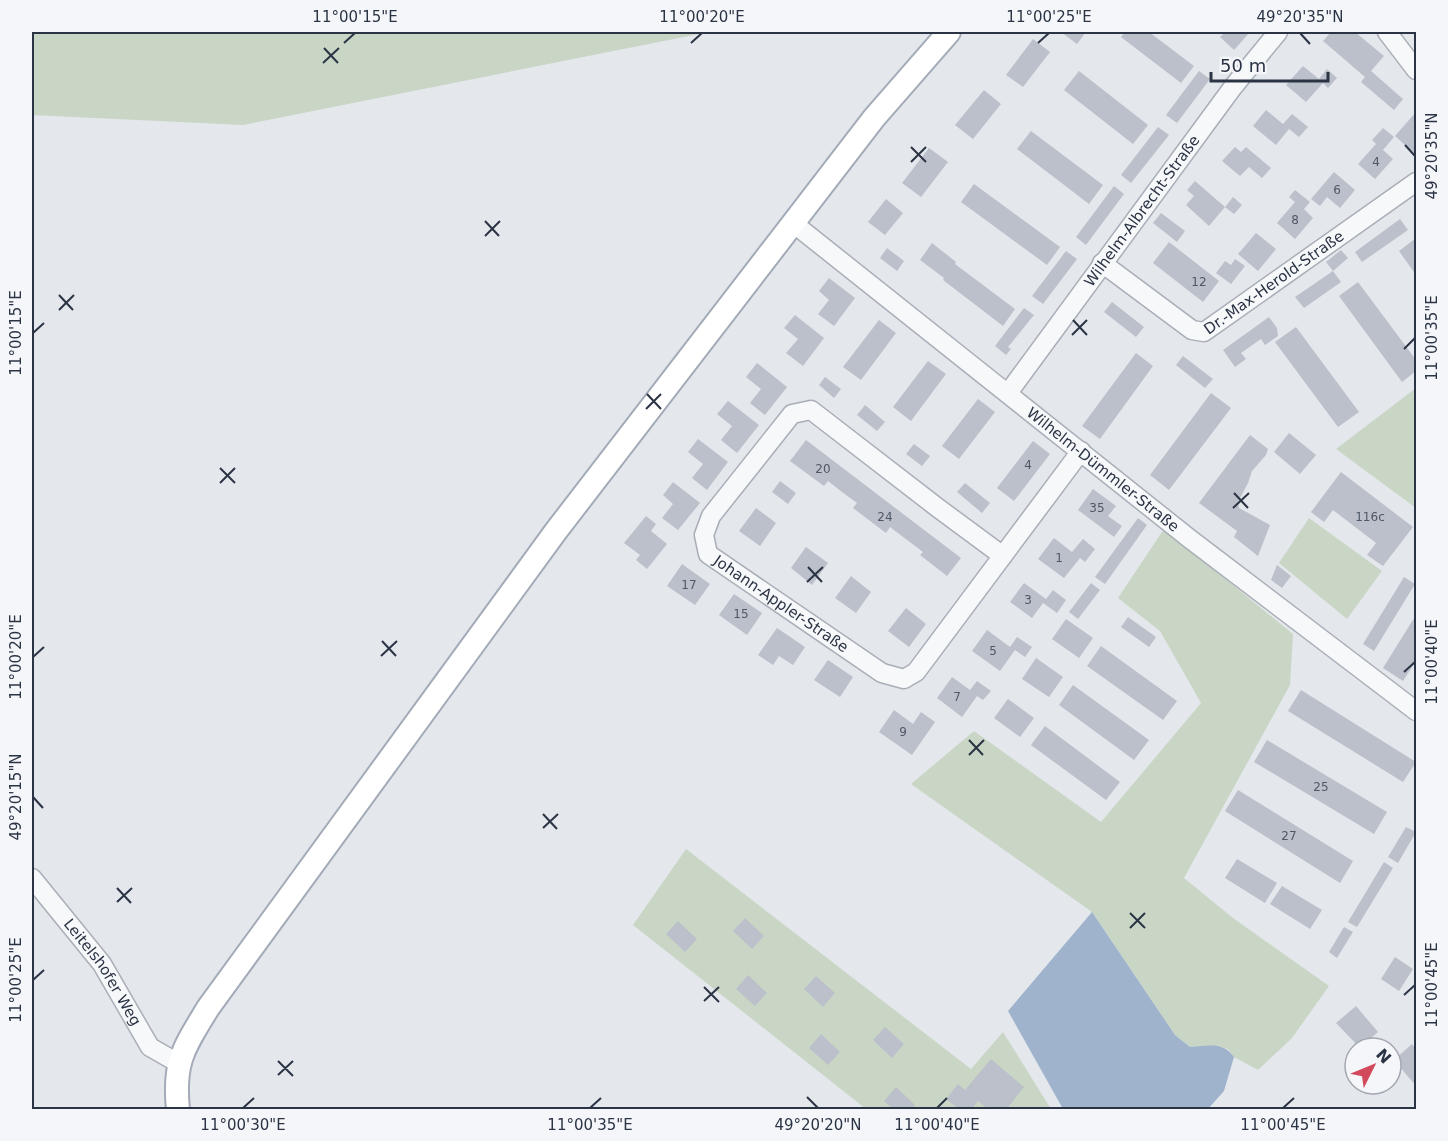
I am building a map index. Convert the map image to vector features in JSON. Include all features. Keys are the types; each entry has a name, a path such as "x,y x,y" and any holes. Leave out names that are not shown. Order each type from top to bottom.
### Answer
{"main road":[{"path":"177,1110 175,1084 178,1063 188,1040 208,1008 556,531 874,118 949,32"}],"street":[{"name":"Wilhelm-Albrecht-Straße","path":"1008,393 1233,87 1278,32"},
{"path":"1387,32 1416,70"},
{"name":"Dr.-Max-Herold-Straße","path":"1102,263 1192,330 1204,332 1416,182"},
{"name":"Wilhelm-Dümmler-Straße","path":"793,223 1251,586 1342,652 1416,711"},
{"name":"Johann-Appler-Straße","path":"1003,556 811,410 792,414 711,516 704,535 708,554 882,673 904,679 916,672 1003,556 1081,451"},
{"name":"Leitelshofer Weg","path":"32,878 102,964 150,1047 178,1063"}],"green space":[{"path":"32,32 709,32 243,125 32,115"},
{"path":"1416,388 1416,508 1336,449"},
{"path":"1309,518 1382,571 1347,619 1279,563"},
{"path":"1164,529 1293,634 1290,685 1184,878 1233,918 1329,986 1292,1038 1258,1070 1234,1057 1228,1049 1217,1046 1190,1047 1175,1035 1092,912 911,784 974,731 1101,822 1201,703 1160,631 1118,598"},
{"path":"686,849 971,1069 1003,1032 1051,1109 866,1109 633,925"}],"water":[{"path":"1092,912 1175,1035 1190,1047 1220,1047 1234,1057 1224,1091 1208,1109 1063,1109 1008,1011"}],"building":[{"path":"1061,32 1086,32 1077,44"},
{"path":"1125,32 1149,32 1194,66 1181,83 1121,37"},
{"path":"1225,32 1250,32 1234,50 1220,37"},
{"path":"1331,32 1355,32 1384,56 1371,71 1403,99 1394,110 1361,82 1365,77 1323,41"},
{"path":"1033,39 1050,52 1023,87 1006,75"},
{"path":"1303,66 1319,79 1327,69 1337,78 1328,88 1323,83 1306,102 1286,85"},
{"path":"1079,71 1148,125 1133,144 1064,90"},
{"path":"1199,71 1210,79 1177,123 1166,115"},
{"path":"984,90 1001,104 973,139 955,125"},
{"path":"1266,110 1283,124 1292,114 1308,127 1299,137 1289,129 1276,145 1253,126"},
{"path":"1416,112 1416,153 1415,154 1395,136"},
{"path":"1158,127 1169,135 1131,183 1121,175"},
{"path":"1383,128 1394,137 1383,150 1393,159 1375,179 1358,164 1376,144 1372,140"},
{"path":"1031,131 1103,185 1089,204 1017,149"},
{"path":"1235,147 1241,152 1246,147 1271,168 1262,178 1249,167 1240,176 1222,161"},
{"path":"929,148 948,162 921,197 902,183"},
{"path":"1334,172 1355,190 1340,208 1327,197 1320,206 1311,199"},
{"path":"1195,181 1225,207 1209,226 1186,205 1194,196 1187,190"},
{"path":"974,184 1060,247 1047,265 961,202"},
{"path":"1114,186 1124,194 1086,245 1076,237"},
{"path":"1295,190 1310,202 1304,209 1313,218 1295,239 1277,223 1295,202 1289,197"},
{"path":"1233,197 1242,205 1234,214 1225,207"},
{"path":"886,199 903,213 885,235 868,222"},
{"path":"1161,213 1185,231 1177,242 1153,223"},
{"path":"1400,219 1408,230 1362,262 1355,252"},
{"path":"1256,233 1276,249 1258,271 1238,254"},
{"path":"1416,238 1416,275 1399,251"},
{"path":"1169,242 1219,281 1203,302 1153,263"},
{"path":"932,243 956,262 955,264 1015,309 1003,326 920,260"},
{"path":"887,248 904,261 897,271 880,258"},
{"path":"1341,250 1348,258 1333,271 1326,262"},
{"path":"1066,251 1077,259 1043,304 1032,296"},
{"path":"1235,259 1245,266 1231,284 1216,273 1225,261 1231,265"},
{"path":"1333,271 1341,282 1304,308 1295,297"},
{"path":"829,278 855,298 834,326 818,314 829,300 819,291"},
{"path":"1358,282 1416,360 1416,371 1402,382 1339,296"},
{"path":"1112,302 1144,327 1136,337 1104,312"},
{"path":"1024,308 1034,315 1008,347 1011,349 1006,355 995,346"},
{"path":"795,315 824,338 803,366 786,353 798,339 784,328"},
{"path":"1269,317 1277,328 1278,336 1265,345 1261,339 1241,353 1246,359 1235,367 1223,350"},
{"path":"879,320 896,333 861,380 843,367"},
{"path":"1296,327 1359,412 1338,427 1275,342"},
{"path":"1136,353 1153,366 1100,439 1082,426"},
{"path":"1183,356 1213,379 1205,388 1176,365"},
{"path":"928,361 946,374 911,421 893,407"},
{"path":"757,363 787,387 765,415 750,403 761,389 746,377"},
{"path":"825,377 841,389 834,398 819,385"},
{"path":"1211,393 1231,408 1169,490 1150,475"},
{"path":"978,399 995,412 959,459 942,446"},
{"path":"728,401 759,425 737,453 721,440 732,426 717,414"},
{"path":"865,405 885,422 877,431 857,415"},
{"path":"1289,433 1316,455 1300,474 1274,452"},
{"path":"1250,435 1268,449 1266,455 1252,471 1238,502 1239,508 1270,525 1258,556 1234,537 1237,531 1199,503"},
{"path":"698,439 728,462 707,490 692,478 703,464 688,452"},
{"path":"806,440 961,558 947,576 920,555 923,552 890,527 886,533 853,508 857,503 828,481 824,486 790,461"},
{"path":"1033,441 1050,454 1014,501 997,488"},
{"path":"914,444 930,456 922,466 906,454"},
{"path":"1341,472 1413,527 1383,566 1367,555 1376,543 1333,510 1324,522 1311,512"},
{"path":"780,481 796,493 788,504 772,492"},
{"path":"673,482 700,503 678,530 662,518 673,504 663,495"},
{"path":"965,483 990,503 982,513 957,492"},
{"path":"1093,489 1116,506 1108,516 1122,526 1114,537 1078,510"},
{"path":"756,508 776,523 760,546 739,531"},
{"path":"646,516 656,524 651,531 667,544 647,569 636,560 640,555 624,543"},
{"path":"1138,518 1147,525 1105,584 1095,577"},
{"path":"1054,538 1072,552 1083,539 1095,549 1085,562 1080,558 1064,578 1038,559"},
{"path":"806,547 828,563 812,585 791,568"},
{"path":"682,564 710,584 695,605 667,586"},
{"path":"1277,565 1291,576 1282,588 1271,580"},
{"path":"851,576 871,592 856,613 835,598"},
{"path":"1404,577 1415,584 1374,651 1363,644"},
{"path":"1024,583 1046,599 1053,590 1066,600 1057,613 1043,603 1032,618 1010,602"},
{"path":"1091,583 1100,590 1078,619 1069,612"},
{"path":"734,594 762,613 747,635 719,615"},
{"path":"906,608 926,624 909,647 888,631"},
{"path":"1416,615 1416,661 1403,681 1383,668"},
{"path":"1128,617 1156,637 1149,647 1121,627"},
{"path":"1066,619 1093,638 1079,658 1052,639"},
{"path":"777,628 805,647 793,665 779,656 773,665 758,655"},
{"path":"987,630 1010,647 1017,637 1032,647 1025,657 1015,650 1000,671 972,651"},
{"path":"1101,646 1177,701 1163,720 1087,666"},
{"path":"1036,658 1063,677 1049,697 1022,679"},
{"path":"828,660 853,677 840,697 814,680"},
{"path":"952,677 970,690 977,681 991,691 983,700 977,696 962,717 937,698"},
{"path":"1073,685 1149,740 1134,760 1059,705"},
{"path":"1301,690 1416,762 1403,782 1288,711"},
{"path":"1008,699 1034,718 1020,737 994,718"},
{"path":"894,710 913,724 921,712 935,722 912,755 879,732"},
{"path":"1045,726 1120,782 1106,800 1031,745"},
{"path":"1267,740 1387,812 1374,834 1254,762"},
{"path":"1238,790 1353,861 1340,883 1225,811"},
{"path":"1406,827 1416,832 1398,863 1388,857"},
{"path":"1237,859 1277,883 1265,903 1225,878"},
{"path":"1384,862 1393,868 1357,927 1348,922"},
{"path":"1282,886 1322,910 1310,929 1270,904"},
{"path":"745,918 764,936 752,949 733,931"},
{"path":"678,921 697,939 685,952 666,934"},
{"path":"1344,927 1353,932 1337,958 1329,952"},
{"path":"1395,957 1413,969 1399,991 1381,979"},
{"path":"748,975 767,993 755,1006 736,989"},
{"path":"816,976 835,993 823,1007 804,989"},
{"path":"1356,1006 1378,1032 1374,1036 1348,1036 1336,1023"},
{"path":"885,1027 904,1044 892,1058 873,1040"},
{"path":"821,1034 840,1052 828,1065 809,1048"},
{"path":"1412,1044 1416,1050 1416,1086 1403,1071 1403,1052"},
{"path":"991,1059 1024,1087 1006,1110 989,1110 978,1101 971,1110 960,1110 946,1099 958,1084 965,1090"},
{"path":"896,1087 915,1105 911,1110 894,1110 884,1101"}]}
